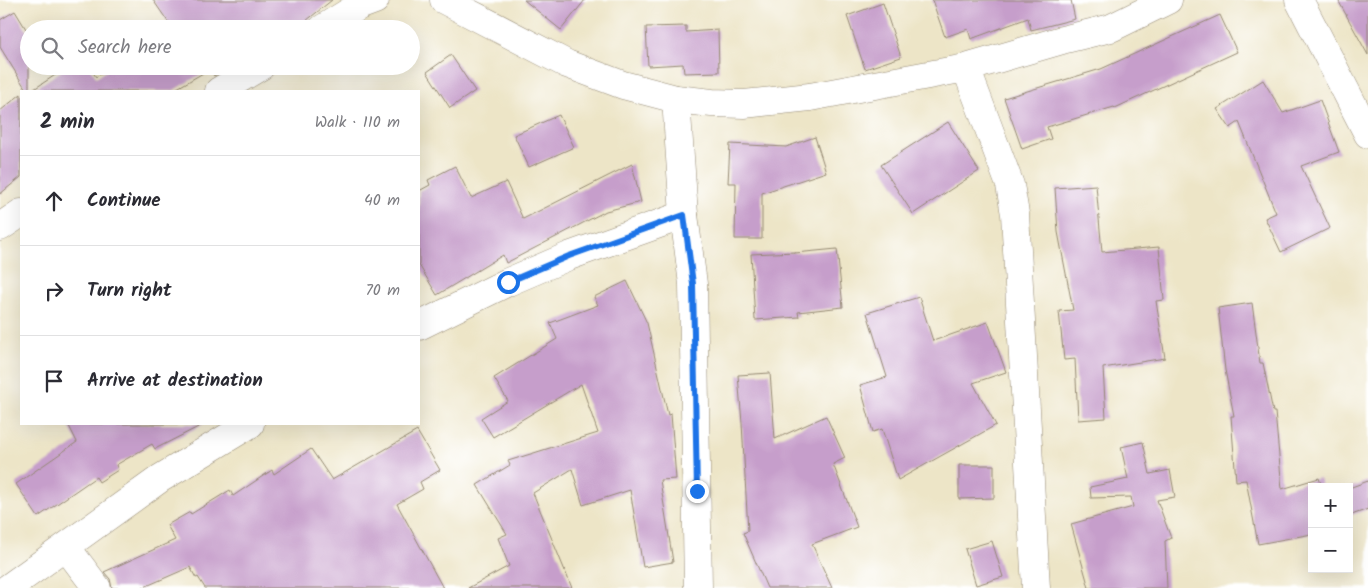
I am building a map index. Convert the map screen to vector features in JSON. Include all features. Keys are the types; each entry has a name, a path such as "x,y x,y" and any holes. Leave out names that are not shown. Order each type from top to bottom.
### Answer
{"street":[{"path":"336,20 359,6 375,0"},
{"path":"444,0 567,64 624,85 676,99 744,104 801,98 966,68 1111,28 1168,0"},
{"path":"1299,0 1368,134"},
{"path":"966,68 1010,186 1015,214 1036,588"},
{"path":"221,90 246,75"},
{"path":"676,99 684,215 693,284 698,588"},
{"path":"0,226 20,214"},
{"path":"420,326 508,282 569,256 684,215"},
{"path":"8,588 161,478 248,425"},
{"path":"66,547 97,588"}],"building":[{"path":"153,0 332,0 307,20 167,20"},
{"path":"524,0 585,0 561,30"},
{"path":"932,0 1071,0 1075,19 1031,30 1028,18 971,39 968,29 945,37"},
{"path":"1338,0 1368,0 1368,55"},
{"path":"883,3 901,57 865,69 847,16"},
{"path":"15,11 20,20 20,75 29,75 29,90 26,90 0,47 0,20"},
{"path":"1220,15 1237,52 1115,108 1047,127 1051,139 1022,149 1004,98 1101,69"},
{"path":"686,26 686,32 718,30 719,72 684,73 683,64 648,66 646,27"},
{"path":"451,55 475,91 450,108 427,72"},
{"path":"55,75 95,75 96,77 99,75 200,75 174,90 33,90"},
{"path":"1263,80 1283,113 1320,100 1339,152 1301,166 1330,228 1281,252 1265,218 1276,213 1239,122 1230,128 1217,109"},
{"path":"20,95 20,178 0,194 0,111"},
{"path":"559,115 574,147 529,167 514,135"},
{"path":"948,122 979,171 913,214 881,165"},
{"path":"815,137 826,172 762,193 762,239 735,239 736,183 728,183 730,144 786,147"},
{"path":"632,164 641,202 606,211 506,263 503,255 437,295 420,267 420,190 430,185 428,180 455,166 471,198 506,182 523,219"},
{"path":"1096,185 1102,252 1159,247 1164,300 1156,301 1165,358 1103,368 1106,418 1078,420 1075,359 1064,360 1059,311 1073,310 1058,232 1055,188"},
{"path":"837,249 843,307 798,312 799,317 755,320 751,254 795,253"},
{"path":"627,281 647,323 668,415 671,414 676,479 660,480 673,562 643,567 630,490 583,505 572,469 533,493 572,588 468,588 509,566 498,538 507,534 477,485 510,465 508,461 598,433 581,384 493,437 481,418 508,401 494,378 557,339 550,323 598,305 594,297"},
{"path":"919,297 933,341 988,322 1006,372 973,383 996,425 898,480 882,429 873,432 860,385 887,377 867,313"},
{"path":"1252,303 1260,363 1263,363 1273,412 1275,412 1282,489 1319,478 1321,483 1308,483 1308,535 1258,544 1246,480 1236,481 1231,416 1234,416 1225,370 1218,308"},
{"path":"770,373 775,439 826,416 845,458 833,464 857,527 812,544 832,588 767,588 743,533 748,531 738,375"},
{"path":"68,425 202,425 155,449 152,444 116,465 118,470 99,482 96,477 38,517 16,484 77,442"},
{"path":"417,431 440,470 420,482 423,489 397,504 443,588 205,588 198,577 196,578 190,567 142,588 112,588 110,579 104,572 175,540 167,525 190,512 191,514 230,490 233,496 272,470 274,474 311,449 332,480"},
{"path":"1143,442 1150,474 1170,470 1175,497 1157,500 1171,538 1165,541 1167,588 1089,588 1071,524 1133,507 1131,497 1091,498 1090,487 1128,479 1121,447"},
{"path":"959,465 994,465 994,498 959,499"},
{"path":"1368,481 1368,509 1353,515 1353,487"},
{"path":"992,541 1003,577 976,585 965,549"}],"route":[{"path":"508,282 569,256 684,215 693,284 697,491"}]}
